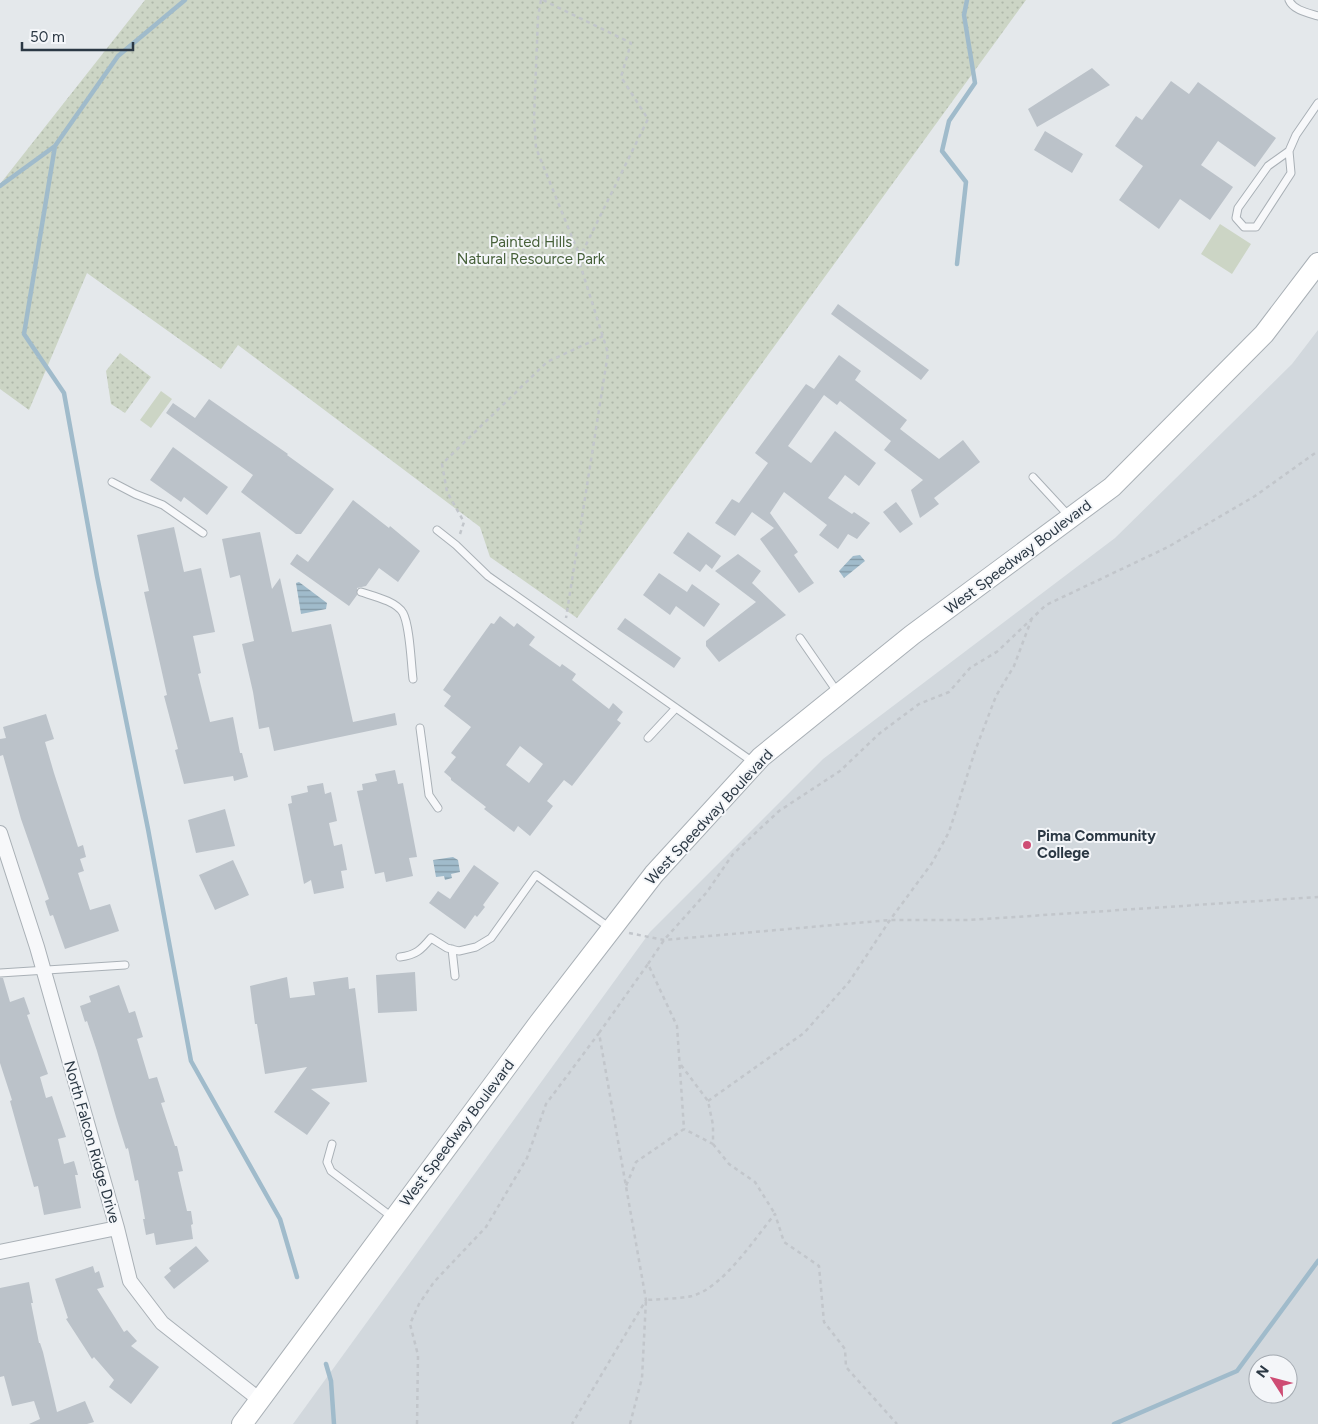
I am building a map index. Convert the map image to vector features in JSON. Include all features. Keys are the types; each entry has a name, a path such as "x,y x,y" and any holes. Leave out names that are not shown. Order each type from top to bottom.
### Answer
{"main road":[{"name":"West Speedway Boulevard","path":"242,1424 538,1023 654,874 755,764 912,635 1112,487 1264,334 1318,263"}],"street":[{"name":"North Falcon Ridge Drive","path":"0,833 44,970 130,1280 162,1323 260,1400"},
{"path":"0,1252 117,1228"}],"lane":[{"path":"1289,0 1291,4 1304,12 1318,16"},
{"path":"1289,151 1291,173 1256,227 1244,226 1236,218 1238,208 1268,166 1289,151 1296,136 1318,103"},
{"path":"1033,477 1070,518"},
{"path":"112,482 163,505 204,533"},
{"path":"436,530 456,545 488,576 755,764"},
{"path":"361,592 386,600 402,612 407,627 413,679"},
{"path":"800,638 839,694"},
{"path":"648,738 676,708"},
{"path":"420,728 429,795 438,808"},
{"path":"400,957 412,955 432,938 440,944 459,951 476,947 491,938 536,875 612,929"},
{"path":"452,949 454,976"},
{"path":"0,973 124,965"},
{"path":"332,1144 327,1162 331,1170 394,1218"}],"path":[{"path":"564,630 608,353 578,261 578,252 536,148 534,118 538,16 542,0 631,43 621,77 648,119 578,261"},
{"path":"456,545 464,522 447,492 442,464 546,362 603,336"},
{"path":"417,1424 418,1355 410,1324 419,1304 434,1282 486,1227 527,1158 546,1104 599,1033 664,940 707,892 733,854 779,811 840,771 880,733 919,704 949,692 970,668 998,651 1046,604 1168,547 1256,496 1318,451"},
{"path":"708,1101 804,1033 849,982 890,920 932,863 949,832 975,751 996,696 1014,666 1032,617"},
{"path":"612,929 664,940 890,920 969,920 1318,897"},
{"path":"648,964 677,1026 684,1129"},
{"path":"599,1033 646,1300 642,1378 630,1424"},
{"path":"680,1063 708,1101 714,1125 713,1144"},
{"path":"626,1187 636,1162 684,1129"},
{"path":"684,1129 713,1144 729,1164 755,1182 775,1214 784,1242 819,1266 824,1322 845,1349 846,1367 897,1424"},
{"path":"646,1300 693,1296 714,1284 730,1270 775,1214"},
{"path":"572,1424 646,1300"}],"shaded area":[{"name":"Pima Community College","path":"1318,330 1318,1424 293,1424 650,932 823,759 1115,538 1292,364"}],"green space":[{"name":"Painted Hills Natural Resource Park","path":"145,0 1026,0 577,618 490,557 480,527 238,345 221,369 87,273 29,410 0,389 0,184"},
{"path":"1220,224 1251,244 1232,274 1201,254"},
{"path":"120,353 151,377 125,413 111,404 106,371"},
{"path":"161,391 172,399 151,428 140,420"}],"water":[{"path":"860,555 865,561 844,578 839,571 853,556"},
{"path":"299,582 327,603 326,609 301,614 296,583"},
{"path":"453,857 458,860 460,872 451,874 452,878 445,880 444,876 436,877 433,860"}],"building":[{"path":"1092,68 1110,85 1037,127 1028,109"},
{"path":"1171,81 1189,94 1198,82 1276,138 1255,167 1218,141 1201,165 1233,187 1210,220 1180,199 1159,229 1119,200 1143,166 1115,146 1136,116 1142,120"},
{"path":"1045,131 1083,154 1072,173 1034,150"},
{"path":"838,304 929,370 921,380 831,314"},
{"path":"839,355 861,371 855,380 907,420 900,429 939,459 963,440 980,462 934,498 939,504 920,518 911,490 923,480 884,450 891,441 840,401 837,405 824,395 788,446 811,463 835,431 876,463 859,486 845,475 828,498 870,523 857,539 848,534 838,549 819,535 827,525 784,492 770,513 798,552 794,555 814,583 799,593 760,539 774,528 752,512 735,536 715,523 732,499 739,503 768,463 755,453 806,384 814,389"},
{"path":"209,399 288,454 334,489 301,534 296,534 241,492 253,475 166,413 173,403 195,418"},
{"path":"173,447 228,487 207,515 184,497 181,502 150,480"},
{"path":"353,500 389,528 390,526 420,551 398,582 379,568 366,586 357,588 357,595 349,606 290,564 297,554 308,562"},
{"path":"896,502 913,524 900,533 883,512"},
{"path":"174,527 184,572 201,568 215,632 193,636 201,673 198,674 210,722 233,717 240,753 242,753 248,777 234,781 233,776 184,784 175,750 178,749 164,696 167,695 144,592 149,591 137,535"},
{"path":"260,532 272,589 280,578 292,632 331,624 353,722 395,713 397,725 274,751 269,727 259,729 242,644 254,641 240,575 230,578 222,539"},
{"path":"688,532 721,556 712,569 706,564 700,572 673,553"},
{"path":"738,554 761,571 752,583 786,615 719,662 706,646 706,641 756,602 715,571"},
{"path":"659,573 687,592 692,584 720,604 704,627 676,606 670,615 643,595"},
{"path":"500,616 514,627 517,623 535,637 529,645 560,667 562,664 576,674 572,680 609,709 613,703 623,712 617,720 621,723 572,786 564,780 547,801 553,806 530,836 518,826 514,832 484,809 486,807 451,780 444,772 456,757 451,753 471,727 444,706 451,696 443,690 491,623 494,624","holes":["520,746 543,764 529,783 506,765"]},
{"path":"625,618 681,658 674,668 617,629"},
{"path":"46,714 54,739 45,742 78,847 83,845 86,857 80,859 84,871 78,873 90,910 110,904 119,931 65,949 53,915 50,916 45,901 49,899 21,819 3,755 0,756 0,739 6,738 3,727"},
{"path":"395,770 398,784 403,783 417,857 409,858 413,876 386,882 384,872 375,874 357,791 363,790 362,784 377,781 375,774"},
{"path":"323,783 325,794 331,792 337,821 329,823 334,846 342,844 347,870 341,871 344,888 314,894 311,880 304,884 288,804 292,803 291,796 308,792 307,786"},
{"path":"225,809 235,846 196,853 188,820"},
{"path":"233,860 249,895 215,910 199,875"},
{"path":"474,865 499,883 483,905 485,907 477,917 475,915 465,929 429,903 438,891 450,899"},
{"path":"415,972 417,1011 378,1013 376,975"},
{"path":"287,977 290,998 315,995 313,982 348,977 349,989 355,988 367,1082 311,1089 330,1103 307,1135 274,1112 307,1067 265,1074 250,986"},
{"path":"0,978 3,978 10,1002 24,997 30,1014 27,1015 48,1074 40,1077 46,1098 52,1096 66,1137 58,1139 64,1164 74,1161 78,1175 75,1175 81,1208 44,1215 38,1186 34,1187 10,1101 12,1100 0,1063"},
{"path":"119,985 129,1013 135,1011 143,1037 137,1039 149,1079 157,1077 165,1102 161,1103 175,1146 177,1146 183,1171 178,1172 187,1211 191,1211 193,1239 156,1245 154,1233 146,1235 138,1180 135,1181 128,1148 126,1149 97,1051 80,1006 91,1002 89,996"},
{"path":"196,1246 209,1261 174,1289 164,1277 171,1271 169,1268"},
{"path":"93,1266 95,1273 99,1271 104,1287 97,1289 124,1332 127,1330 137,1341 131,1346 159,1367 131,1404 109,1387 114,1380 94,1357 92,1359 66,1319 68,1318 55,1279"},
{"path":"29,1282 39,1343 43,1352 57,1412 85,1401 94,1422 87,1424 29,1424 40,1419 34,1401 12,1406 4,1376 0,1377 0,1288"}],"waterway":[{"path":"0,186 55,146 118,56 185,0"},
{"path":"957,264 966,182 942,151 949,121 975,83 964,15 967,0"},
{"path":"55,146 24,334 64,393 97,576 148,829 191,1061 280,1219 297,1277"},
{"path":"1114,1424 1237,1371 1318,1261"},
{"path":"326,1364 331,1381 334,1424"}],"place":[{"name":"Pima Community College","path":"1027,845"}]}
